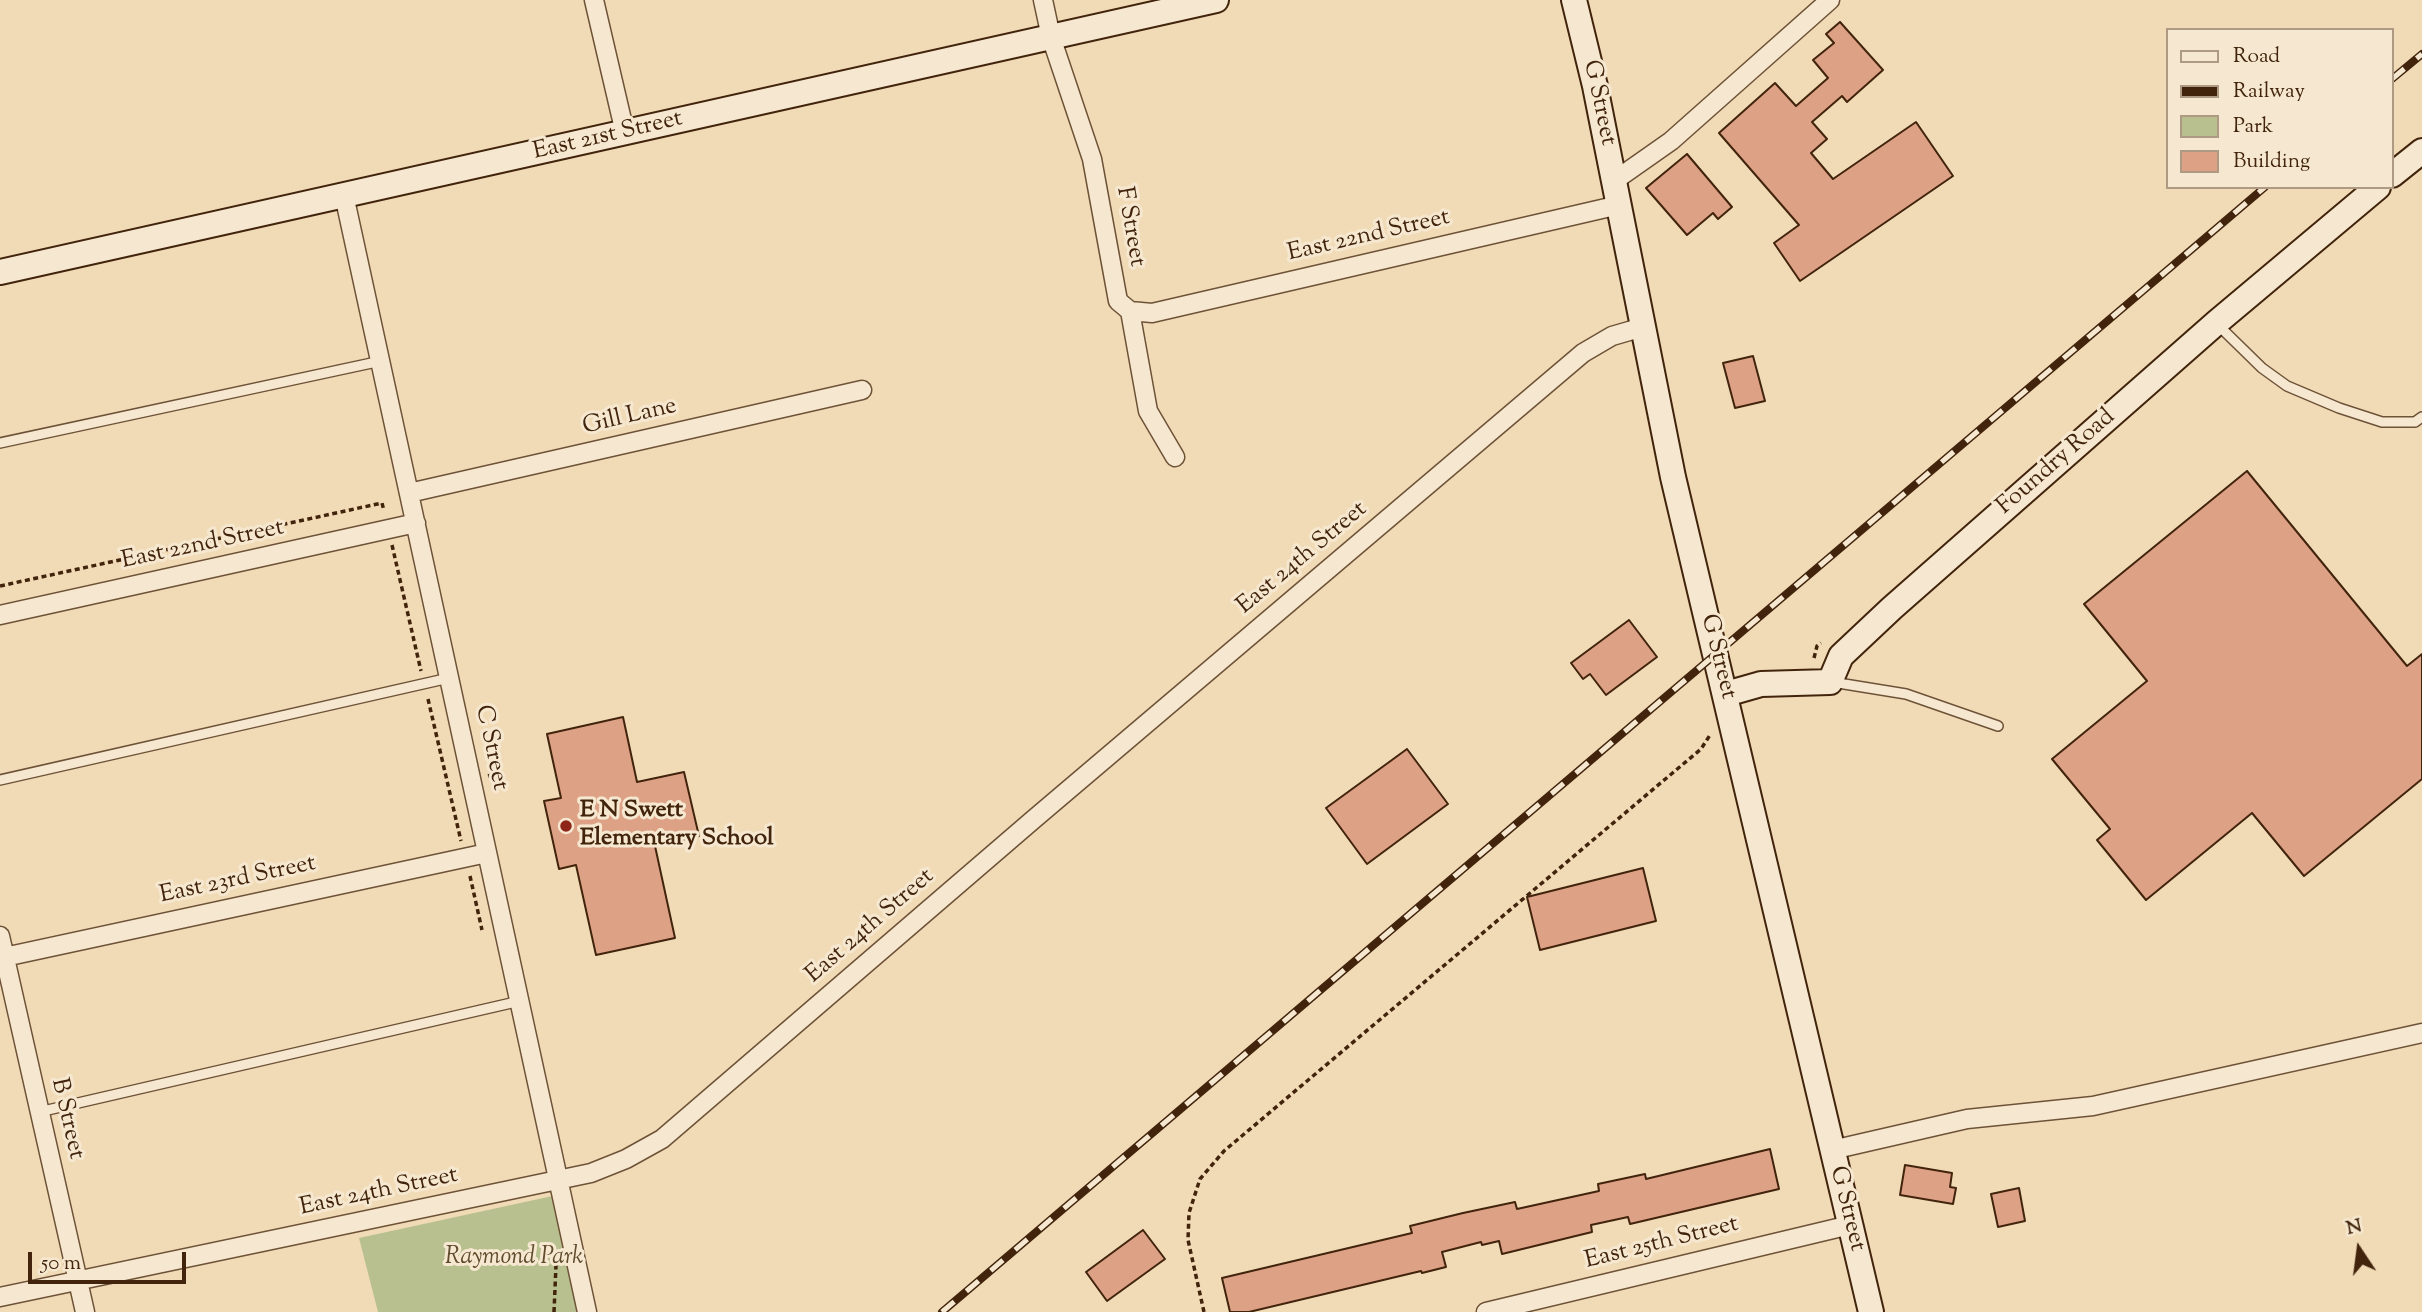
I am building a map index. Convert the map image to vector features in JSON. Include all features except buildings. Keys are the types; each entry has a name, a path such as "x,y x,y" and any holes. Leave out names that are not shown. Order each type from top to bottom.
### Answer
{"main road":[{"name":"East 21st Street","path":"0,272 1216,0"},
{"name":"G Street","path":"1574,0 1595,86 1673,477 1871,1312"},
{"path":"2394,174 2422,151"},
{"name":"Foundry Road","path":"1830,682 1842,656 1892,608 2216,323 2376,189"},
{"path":"1726,694 1761,684 1830,682"}],"street":[{"path":"594,0 625,134"},
{"name":"F Street","path":"1043,0 1051,37 1092,159 1118,301 1130,312 1148,411 1175,457"},
{"path":"1616,193 1830,0"},
{"name":"East 22nd Street","path":"1130,312 1152,313 1616,193"},
{"name":"C Street","path":"344,195 587,1312"},
{"name":"East 24th Street","path":"0,1297 559,1181 614,1164 662,1139 1023,828 1583,353 1612,336 1643,327"},
{"name":"Gill Lane","path":"409,493 862,390"},
{"name":"East 22nd Street","path":"0,615 416,523"},
{"name":"East 23rd Street","path":"2,957 487,853"},
{"name":"B Street","path":"0,936 2,957 85,1312"},
{"path":"1832,1150 1966,1119 2093,1106 2422,1033"},
{"name":"East 25th Street","path":"1486,1312 1850,1224"}],"lane":[{"path":"2216,323 2262,368 2287,386 2339,408 2382,422 2415,422 2422,417"},
{"path":"0,443 381,361"},
{"path":"0,780 450,678"},
{"path":"1830,682 1906,694 1998,726"},
{"path":"39,1112 520,1001"}],"path":[{"path":"0,586 382,503 484,938"},
{"path":"1204,1312 1188,1240 1189,1213 1200,1179 1224,1152 1700,749 1710,736 1706,724"},
{"path":"554,1312 556,1261"}],"green space":[{"name":"Raymond Park","path":"557,1195 578,1312 378,1312 359,1238"}],"railway":[{"path":"2394,77 2422,54"},
{"path":"942,1312 2263,189"}],"place":[{"name":"E N Swett Elementary School","path":"566,826"}]}
